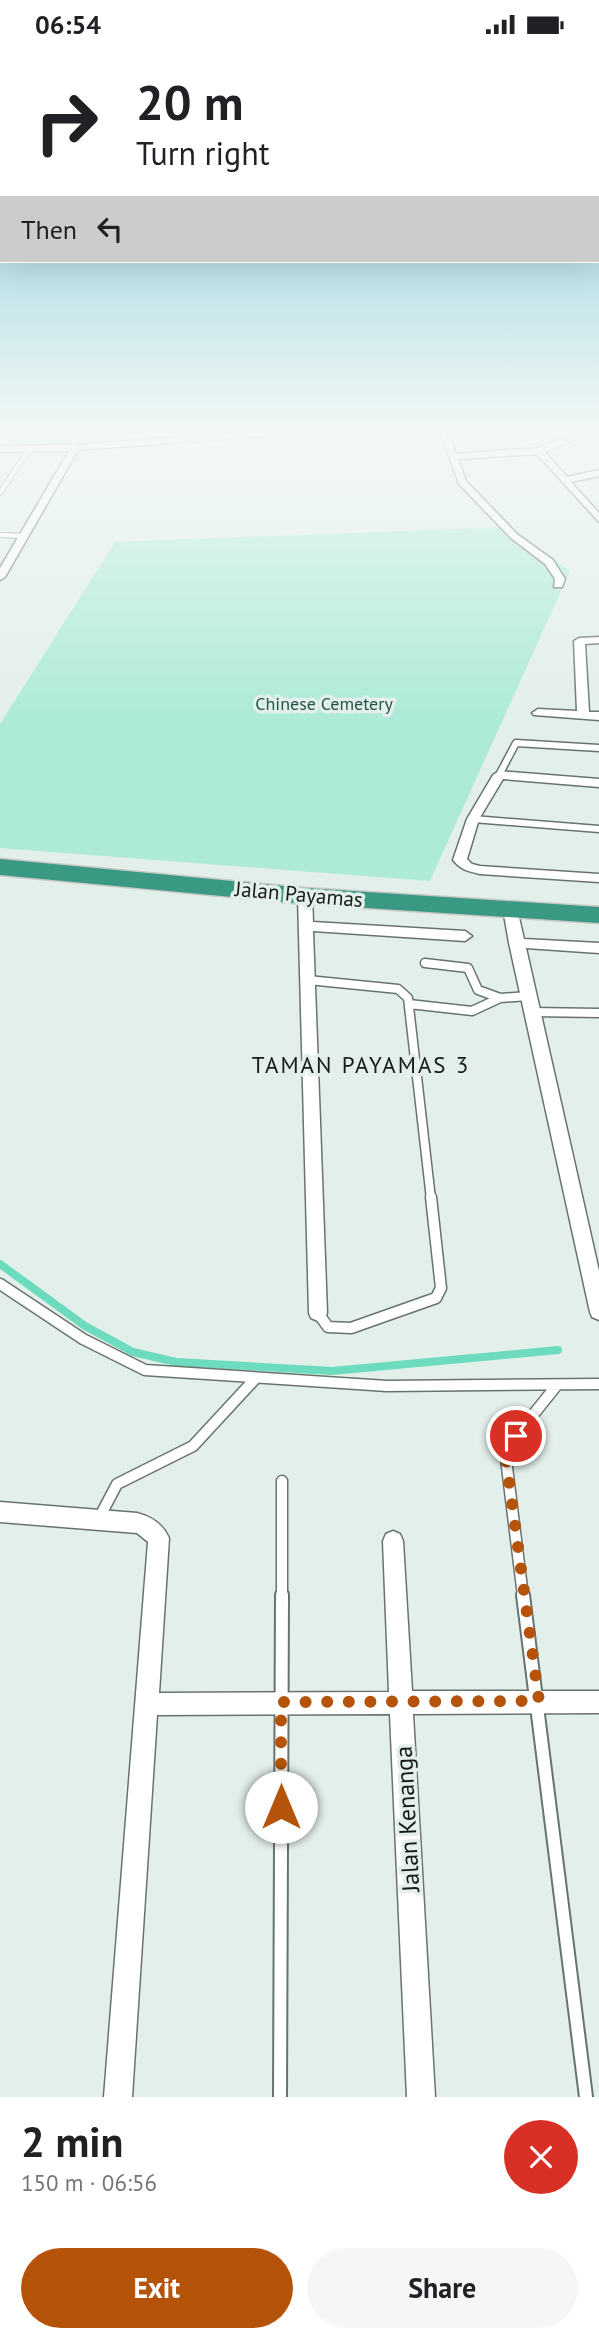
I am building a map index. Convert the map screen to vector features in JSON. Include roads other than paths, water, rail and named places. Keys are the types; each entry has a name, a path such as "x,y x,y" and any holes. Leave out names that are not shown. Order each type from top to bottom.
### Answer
{"highway":[{"name":"Jalan Payamas","path":"0,867 305,896 599,915"}],"street":[{"path":"0,577 29,528"},
{"path":"506,528 550,562 560,579 558,585"},
{"path":"583,716 579,647 581,639 599,640"},
{"path":"538,713 599,716"},
{"path":"599,783 499,775 488,789 473,819 460,860 467,867 599,878"},
{"path":"305,896 318,1313"},
{"path":"509,909 596,1283 599,1312"},
{"path":"306,926 465,936"},
{"path":"516,943 599,948"},
{"path":"0,1513 146,1525 159,1538 149,1704 118,2097"},
{"name":"Jalan Kenanga","path":"393,1541 422,2097"},
{"path":"149,1704 599,1702"}],"lane":[{"path":"0,535 24,536"},
{"path":"499,775 516,743 599,748"},
{"path":"473,819 599,828"},
{"path":"425,963 464,966 471,971 478,990 500,998 599,1013"},
{"path":"308,980 398,989 406,994 440,1294 431,1301 351,1328 328,1327 318,1313"},
{"path":"409,1004 472,1011 500,998"},
{"path":"0,1284 83,1339 145,1370 387,1386 599,1384"},
{"path":"98,1520 117,1484 193,1446 255,1379"},
{"path":"557,1385 516,1436 506,1459 539,1701 586,2097"},
{"path":"280,2097 282,1481"}],"waterway":[{"path":"0,1264 85,1326 133,1352 176,1362 332,1371 558,1350"}],"district":[{"name":"TAMAN PAYAMAS 3","path":"361,1064"}],"park label":[{"name":"Chinese Cemetery","path":"324,703"}]}
